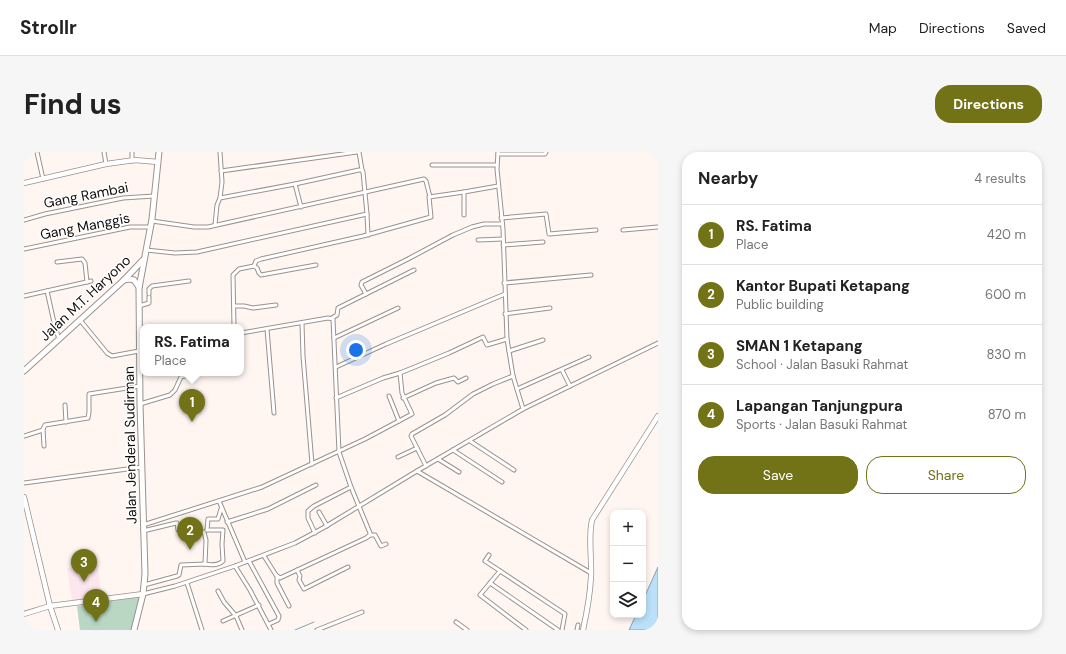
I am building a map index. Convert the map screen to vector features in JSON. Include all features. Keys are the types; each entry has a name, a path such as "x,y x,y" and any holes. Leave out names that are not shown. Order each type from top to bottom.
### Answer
{"main road":[{"name":"Jalan Jenderal Sudirman","path":"140,328 139,288 151,227 159,152"},
{"name":"Jalan M.T. Haryono","path":"24,371 124,280 144,259"},
{"path":"124,280 134,280 139,288"},
{"name":"Jalan Jenderal Sudirman","path":"134,630 144,585 140,376"}],"street":[{"path":"37,152 43,179"},
{"path":"104,152 106,164"},
{"path":"132,152 132,161"},
{"path":"215,225 217,207 222,187 220,152"},
{"path":"221,171 358,152 364,173 368,235"},
{"path":"523,409 513,376 507,338 503,239 498,186 498,153 545,154 546,152"},
{"path":"24,183 106,164 132,161 158,162"},
{"path":"432,165 497,165"},
{"path":"220,198 362,170"},
{"path":"152,220 196,227 215,225 424,179 426,180 430,197 428,199 431,217 368,235 261,259 256,261 254,266"},
{"path":"295,184 301,207"},
{"path":"430,197 498,186"},
{"path":"464,192 464,215"},
{"name":"Gang Rambai","path":"24,220 45,214 122,198 154,196"},
{"path":"146,250 175,254 197,252 366,214"},
{"path":"501,218 546,214 549,234 596,230"},
{"path":"366,294 361,285 362,282 408,260 453,235 475,225 502,224"},
{"name":"Gang Manggis","path":"24,249 128,227 151,227"},
{"path":"623,230 658,227"},
{"path":"478,240 503,239"},
{"path":"503,245 543,242"},
{"path":"24,296 89,281 85,263 82,259 58,262"},
{"path":"254,266 258,268 259,273 261,274 316,265"},
{"path":"234,324 234,273 239,269 254,266"},
{"path":"244,333 332,318 337,315 338,308 414,270"},
{"path":"504,283 591,275"},
{"path":"139,306 149,303 149,289 152,286 189,281"},
{"path":"47,291 54,327 59,339"},
{"path":"336,367 386,344 505,294"},
{"path":"234,306 253,308 276,305"},
{"path":"334,338 398,308"},
{"path":"505,314 550,308"},
{"path":"332,318 334,322 339,452 370,535"},
{"path":"80,320 111,356 140,350"},
{"path":"302,323 303,356 312,464"},
{"path":"267,329 274,413"},
{"path":"336,398 449,353 483,337 487,345 507,338"},
{"path":"509,350 543,340"},
{"path":"24,614 50,606 143,594 236,566 282,549 315,533 523,409 658,344"},
{"path":"517,389 589,357"},
{"path":"562,370 570,386"},
{"path":"143,528 262,487 339,452 412,414 401,389 400,373"},
{"path":"140,404 170,395 175,390 181,377 185,376"},
{"path":"426,466 411,436 412,434 445,415 473,394 513,376"},
{"path":"404,398 439,382 455,378 458,382 466,378"},
{"path":"44,446 44,426 88,418 90,412 90,393 140,386"},
{"path":"389,396 399,421"},
{"path":"65,405 66,422"},
{"path":"583,630 588,607 591,573 592,520 658,417"},
{"path":"24,436 43,430"},
{"path":"470,441 514,470"},
{"path":"398,458 418,448"},
{"path":"453,450 502,482"},
{"path":"438,459 459,472"},
{"path":"24,483 142,467"},
{"path":"417,471 591,573"},
{"path":"227,522 268,509 316,485"},
{"path":"315,533 308,518 308,511 314,506 351,487"},
{"path":"24,497 50,606 58,630"},
{"path":"219,501 227,522 247,562 279,616 278,620 269,624"},
{"path":"203,564 206,562 206,532 208,519 218,519 222,508"},
{"path":"319,512 327,526"},
{"path":"143,528 177,523 178,530 180,531 206,532 223,530 223,561 214,565 180,565 179,574 177,576 144,585"},
{"path":"277,577 281,578 370,535 375,535 381,546 386,544"},
{"path":"489,555 485,560 565,613 562,630"},
{"path":"264,556 277,577 277,582 289,606"},
{"path":"236,566 271,630"},
{"path":"297,570 300,576 299,580 304,589 348,567"},
{"path":"500,571 480,594 480,596 526,630"},
{"path":"186,582 202,630"},
{"path":"490,583 558,630"},
{"path":"218,591 224,602 236,616 242,630"},
{"path":"223,621 258,605"},
{"path":"317,630 362,612"},
{"path":"456,622 467,630"},
{"path":"577,630 578,625"}],"shaded area":[{"path":"97,564 102,597 72,601 67,568"}],"green space":[{"path":"139,597 132,630 80,630 77,606"}],"water":[{"path":"658,567 658,630 629,630 635,618 646,618 646,593"}],"waterway":[{"path":"295,630 314,622"}],"place":[{"name":"RS. Fatima","path":"192,422"},
{"name":"Kantor Bupati Ketapang","path":"190,550"},
{"name":"SMAN 1 Ketapang","path":"84,582"},
{"name":"Lapangan Tanjungpura","path":"96,622"}]}
